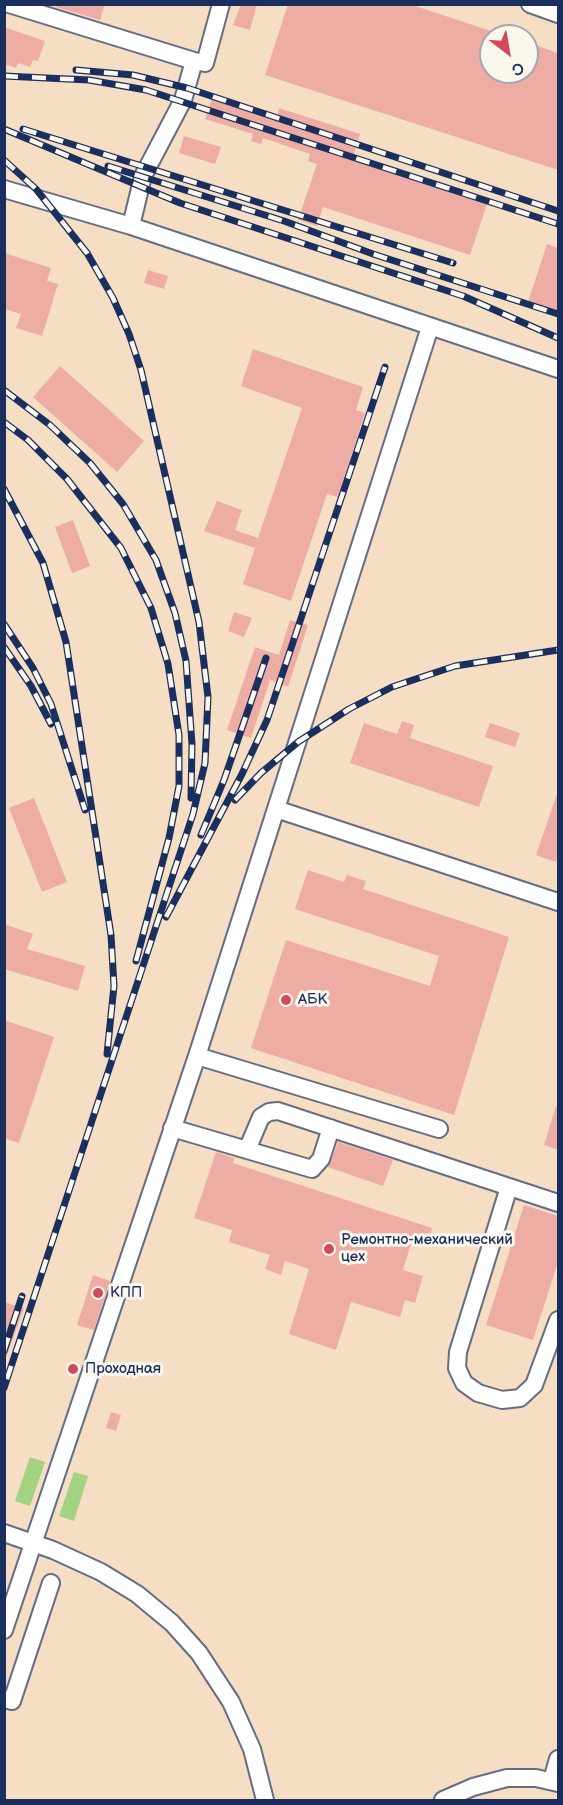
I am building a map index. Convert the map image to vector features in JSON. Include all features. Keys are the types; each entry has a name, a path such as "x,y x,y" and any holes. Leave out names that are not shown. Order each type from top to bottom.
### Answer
{"street":[{"path":"9,4 205,63 220,4"},
{"path":"531,4 558,14"},
{"path":"130,226 143,176 183,100 194,61"},
{"path":"4,189 130,226 558,369"},
{"path":"4,1630 197,1056 430,327"},
{"path":"276,809 558,902"},
{"path":"197,1056 439,1129"},
{"path":"247,1150 258,1122 269,1112 278,1111 558,1203"},
{"path":"172,1128 312,1169 321,1159 332,1128"},
{"path":"509,1187 458,1352 457,1368 464,1383 478,1393 502,1400 520,1398 534,1385 558,1320"},
{"path":"4,1533 84,1564 127,1587 159,1611 191,1643 215,1674 238,1716 252,1749 265,1800"},
{"path":"4,1699 12,1701 51,1583"},
{"path":"443,1800 494,1780 536,1778 555,1782 558,1759"}],"green space":[{"path":"30,1457 45,1462 30,1506 15,1501"},
{"path":"74,1472 88,1476 74,1521 59,1516"}],"building":[{"path":"57,4 105,4 100,20 56,7"},
{"path":"241,4 257,4 250,30 233,25"},
{"path":"288,4 409,4 479,27 479,84 539,84 539,46 558,53 558,170 265,75"},
{"path":"4,27 45,41 38,61 33,60 30,67 18,63 16,68 4,64"},
{"path":"213,95 277,116 279,108 360,134 352,160 487,204 470,255 323,207 317,226 298,220 317,164 308,161 310,154 263,138 261,144 251,141 253,134 205,119"},
{"path":"184,136 221,147 215,164 179,153"},
{"path":"547,244 558,248 558,315 527,305"},
{"path":"4,253 51,268 47,281 58,284 42,336 16,328 21,314 4,309"},
{"path":"148,270 168,276 164,289 144,283"},
{"path":"253,349 363,387 356,410 365,413 338,497 327,494 291,601 243,584 255,548 204,531 217,501 242,510 235,530 258,538 302,408 241,386"},
{"path":"60,366 144,441 117,472 33,397"},
{"path":"73,520 90,566 72,573 55,527"},
{"path":"234,612 252,618 244,637 228,631"},
{"path":"290,620 308,625 288,687 270,680 251,738 227,730 255,647 279,655"},
{"path":"402,721 414,725 410,738 493,766 479,807 350,763 364,723 397,734"},
{"path":"490,723 520,733 515,747 485,737"},
{"path":"557,794 558,853 556,862 536,855"},
{"path":"34,798 67,882 42,892 9,808"},
{"path":"308,870 344,882 347,875 366,881 363,889 509,937 454,1115 251,1048 286,940 430,986 439,956 295,909"},
{"path":"4,924 33,934 27,949 85,966 78,991 4,969"},
{"path":"4,1020 54,1037 19,1143 4,1138"},
{"path":"556,1106 558,1107 558,1150 544,1145"},
{"path":"338,1142 393,1160 383,1186 328,1167"},
{"name":"Ремонтно-механический цех","path":"216,1152 234,1158 233,1163 432,1228 429,1242 413,1237 403,1270 423,1276 415,1303 405,1300 400,1317 351,1302 336,1350 289,1334 309,1269 285,1261 281,1275 265,1269 270,1255 229,1242 232,1230 194,1218"},
{"path":"524,1205 558,1216 558,1262 533,1340 486,1325"},
{"name":"КПП","path":"93,1275 110,1281 94,1330 77,1325"},
{"path":"4,1302 24,1308 6,1358 4,1358"},
{"path":"111,1412 121,1415 116,1431 106,1428"}],"railway":[{"path":"76,70 133,75 187,88 558,211"},
{"path":"4,76 89,80 146,90 558,224"},
{"path":"4,129 180,203 463,296 558,338"},
{"path":"23,129 453,263"},
{"path":"4,160 36,189 87,253 113,298 129,334 141,370 199,622 208,697 205,763 193,814 4,1388"},
{"path":"108,166 284,221 373,254 558,314"},
{"path":"166,917 242,774 267,720 385,367"},
{"path":"4,390 50,425 90,463 123,504 156,560 175,613 186,661 192,744 191,798"},
{"path":"4,422 28,440 67,479 121,548 151,608 168,664 179,735 179,786 169,838 136,961"},
{"path":"4,489 43,563 66,642 111,935 114,986 107,1054"},
{"path":"4,624 33,668 51,704 85,810"},
{"path":"4,647 31,686 51,724"},
{"path":"235,800 261,773 298,742 349,709 392,687 455,666 558,650"},
{"path":"201,835 224,780 266,658"},
{"path":"4,1351 22,1296"}],"place":[{"name":"АБК","path":"286,1000"},
{"name":"Ремонтно-механический цех","path":"329,1249"},
{"name":"КПП","path":"98,1293"},
{"name":"Проходная","path":"73,1369"}]}
